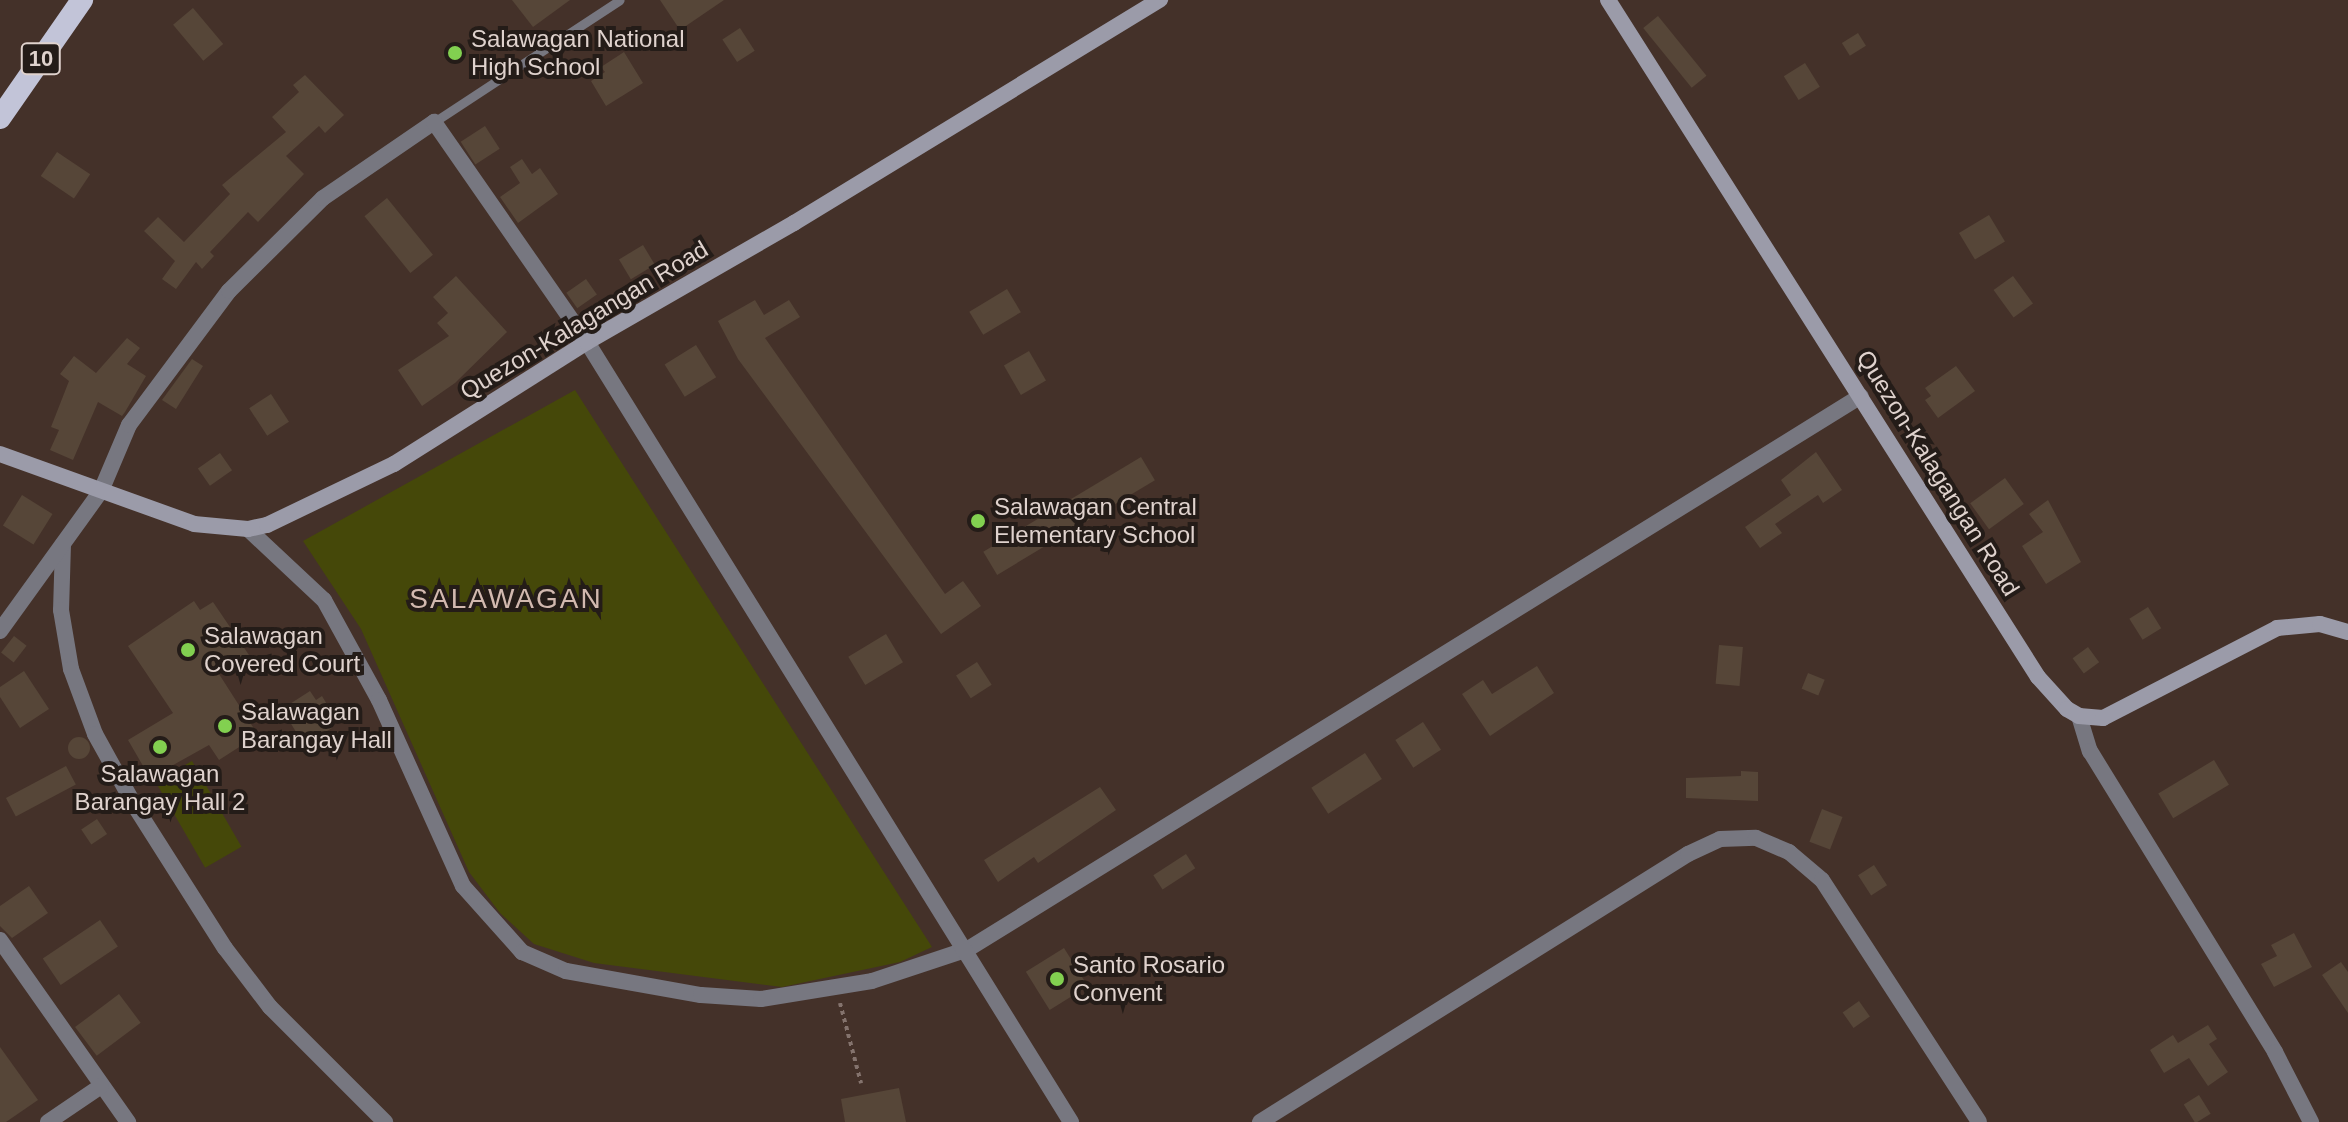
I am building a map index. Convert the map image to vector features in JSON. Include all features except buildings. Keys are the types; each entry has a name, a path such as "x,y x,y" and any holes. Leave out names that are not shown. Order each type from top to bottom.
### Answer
{"highway":[{"name":"10","path":"0,118 82,0"}],"main road":[{"name":"Quezon-Kalagangan Road","path":"0,454 194,524 248,529 313,507 394,464 587,342 807,215 1160,0"},
{"name":"Quezon-Kalagangan Road","path":"1608,0 2038,677 2079,716"},
{"path":"2079,716 2111,715 2277,628 2320,624 2348,632"}],"street":[{"path":"0,631 101,491 129,425 229,291 323,198 434,122 587,342 968,949 1071,1122"},
{"path":"248,529 324,600 379,700 447,858 480,910 522,952 566,971 701,995 761,999 837,989 968,949 1861,396"},
{"path":"63,542 61,610 71,669 95,734 129,796 225,948 270,1007 385,1122"},
{"path":"2079,716 2095,759 2275,1052 2311,1122"},
{"path":"1260,1122 1688,854 1720,839 1756,838 1789,852 1822,880 1979,1122"},
{"path":"3,950 128,1122"},
{"path":"48,1122 101,1086"}],"lane":[{"path":"434,122 620,0"}],"path":[{"path":"837,989 861,1083"}],"shaded area":[{"path":"575,390 932,947 900,962 782,987 594,963 534,944 500,913 469,872 361,629 303,541"},
{"path":"192,761 242,847 205,868 156,782"}],"place":[{"name":"Salawagan National High School","path":"455,53"},
{"name":"Salawagan Central Elementary School","path":"978,521"},
{"name":"Salawagan Covered Court","path":"188,650"},
{"name":"Salawagan Barangay Hall","path":"225,726"},
{"name":"Salawagan Barangay Hall 2","path":"160,747"},
{"name":"Santo Rosario Convent","path":"1057,979"}],"district":[{"name":"SALAWAGAN","path":"506,599"}]}
